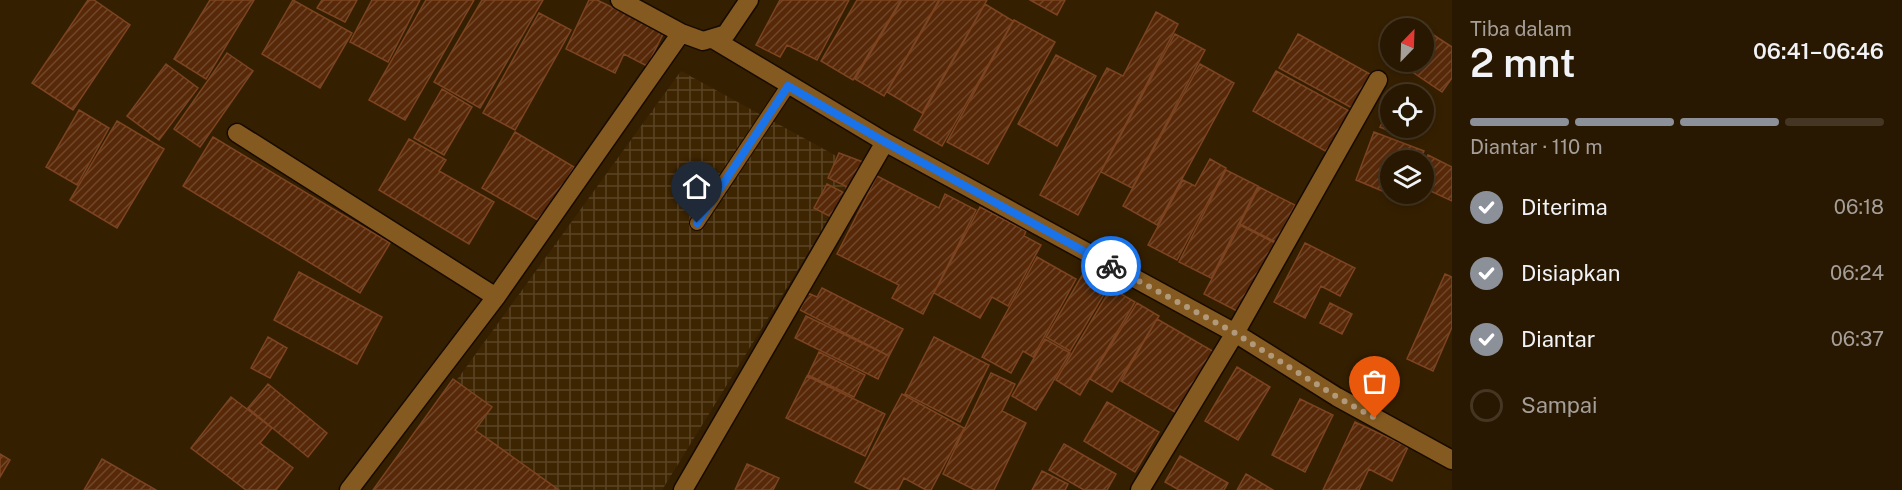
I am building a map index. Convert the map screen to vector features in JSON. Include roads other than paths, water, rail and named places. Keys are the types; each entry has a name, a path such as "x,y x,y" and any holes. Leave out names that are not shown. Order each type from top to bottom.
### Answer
{"street":[{"path":"620,0 681,33 703,41 726,34 749,0"},
{"path":"349,490 496,297 681,33"},
{"path":"713,39 885,142 1235,333 1337,397 1452,460"},
{"path":"1140,490 1235,333 1378,80"},
{"path":"237,133 496,297"},
{"path":"683,490 885,142"}],"lane":[{"path":"697,223 788,86"}]}
